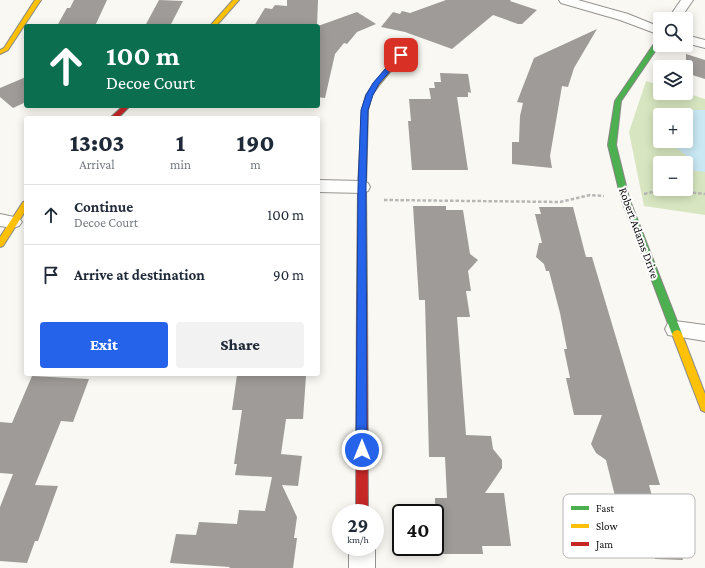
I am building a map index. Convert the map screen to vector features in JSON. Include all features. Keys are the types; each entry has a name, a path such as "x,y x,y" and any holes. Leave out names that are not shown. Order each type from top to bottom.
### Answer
{"street":[{"path":"0,52 6,49 38,0"},
{"path":"215,24 236,0"},
{"path":"565,0 624,17 653,28"},
{"path":"679,12 687,0"},
{"path":"693,41 705,44"},
{"name":"Robert Adams Drive","path":"653,49 618,101 612,145 624,198 705,407"},
{"path":"362,504 362,187 365,110 369,95 377,83 401,55"},
{"path":"116,116 125,108"},
{"path":"320,186 362,187"},
{"path":"0,244 6,221 24,206"},
{"path":"674,328 705,333"},
{"path":"362,556 362,568"}],"path":[{"path":"377,200 560,202 590,195 624,198 665,189 705,194"}],"green space":[{"path":"646,81 653,83 653,100 693,100 693,95 705,99 705,215 644,206 629,132"}],"water":[{"path":"693,110 705,110 705,172 693,171 693,156 687,156 677,148 693,148"}],"building":[{"path":"74,0 107,0 96,24 58,24 67,8 70,8"},
{"path":"159,0 183,1 171,24 146,24"},
{"path":"287,0 318,0 317,24 255,24 265,8 272,9 275,5 287,6"},
{"path":"446,0 511,0 510,1 537,10 522,24 493,15 452,49 405,32 381,27 393,12 400,14 402,11 410,13"},
{"path":"357,12 376,24 357,32 347,44 344,43 335,54 325,98 320,97 320,25"},
{"path":"597,29 574,68 568,87 562,86 550,156 552,168 512,164 512,142 519,142 520,116 523,103 517,102 534,58"},
{"path":"686,54 705,60 705,79 693,75 693,60 686,60"},
{"path":"440,73 468,74 471,93 468,92 468,97 457,97 468,170 412,170 408,121 411,121 409,99 431,99 429,88 435,88 434,82 441,82"},
{"path":"24,78 24,103 13,108 0,97 0,88"},
{"path":"413,206 446,206 446,210 463,210 470,254 478,260 468,271 471,291 466,291 470,317 457,317 466,435 491,436 493,449 502,460 502,468 485,493 504,493 511,546 482,546 483,554 444,554 444,504 435,504 435,498 447,498 445,457 429,457 425,300 419,300"},
{"path":"539,207 573,207 586,257 592,257 660,485 649,485 651,494 614,494 606,460 596,453 591,444 602,415 574,415 566,378 570,378 564,349 567,349 560,313 549,271 546,271 544,264 536,257 539,243 542,243 535,214 541,214"},
{"path":"32,376 89,379 73,422 61,421 35,485 58,486 38,541 35,541 27,563 0,561 0,507 13,474 0,473 0,422 12,423"},
{"path":"237,376 306,376 303,419 286,419 281,454 302,456 298,486 282,485 297,517 294,538 297,538 293,568 229,568 230,567 170,563 176,534 196,535 199,522 237,524 239,510 265,511 272,477 235,475 237,464 234,464 242,410 232,410"},
{"path":"682,558 683,560 655,559"}],"traffic: fast":[{"path":"653,49 618,101 612,145 625,198 677,334"}],"traffic: slow":[{"path":"0,52 6,49 38,0"},
{"path":"215,24 236,0"},
{"path":"362,293 362,187 365,110 369,95 377,83 401,55"},
{"path":"0,244 24,207"},
{"path":"677,334 705,407"}],"traffic: jam":[{"path":"116,116 125,108"},
{"path":"362,293 362,504"}],"route":[{"path":"362,450 362,187 365,110 369,95 377,83 401,55"}]}
